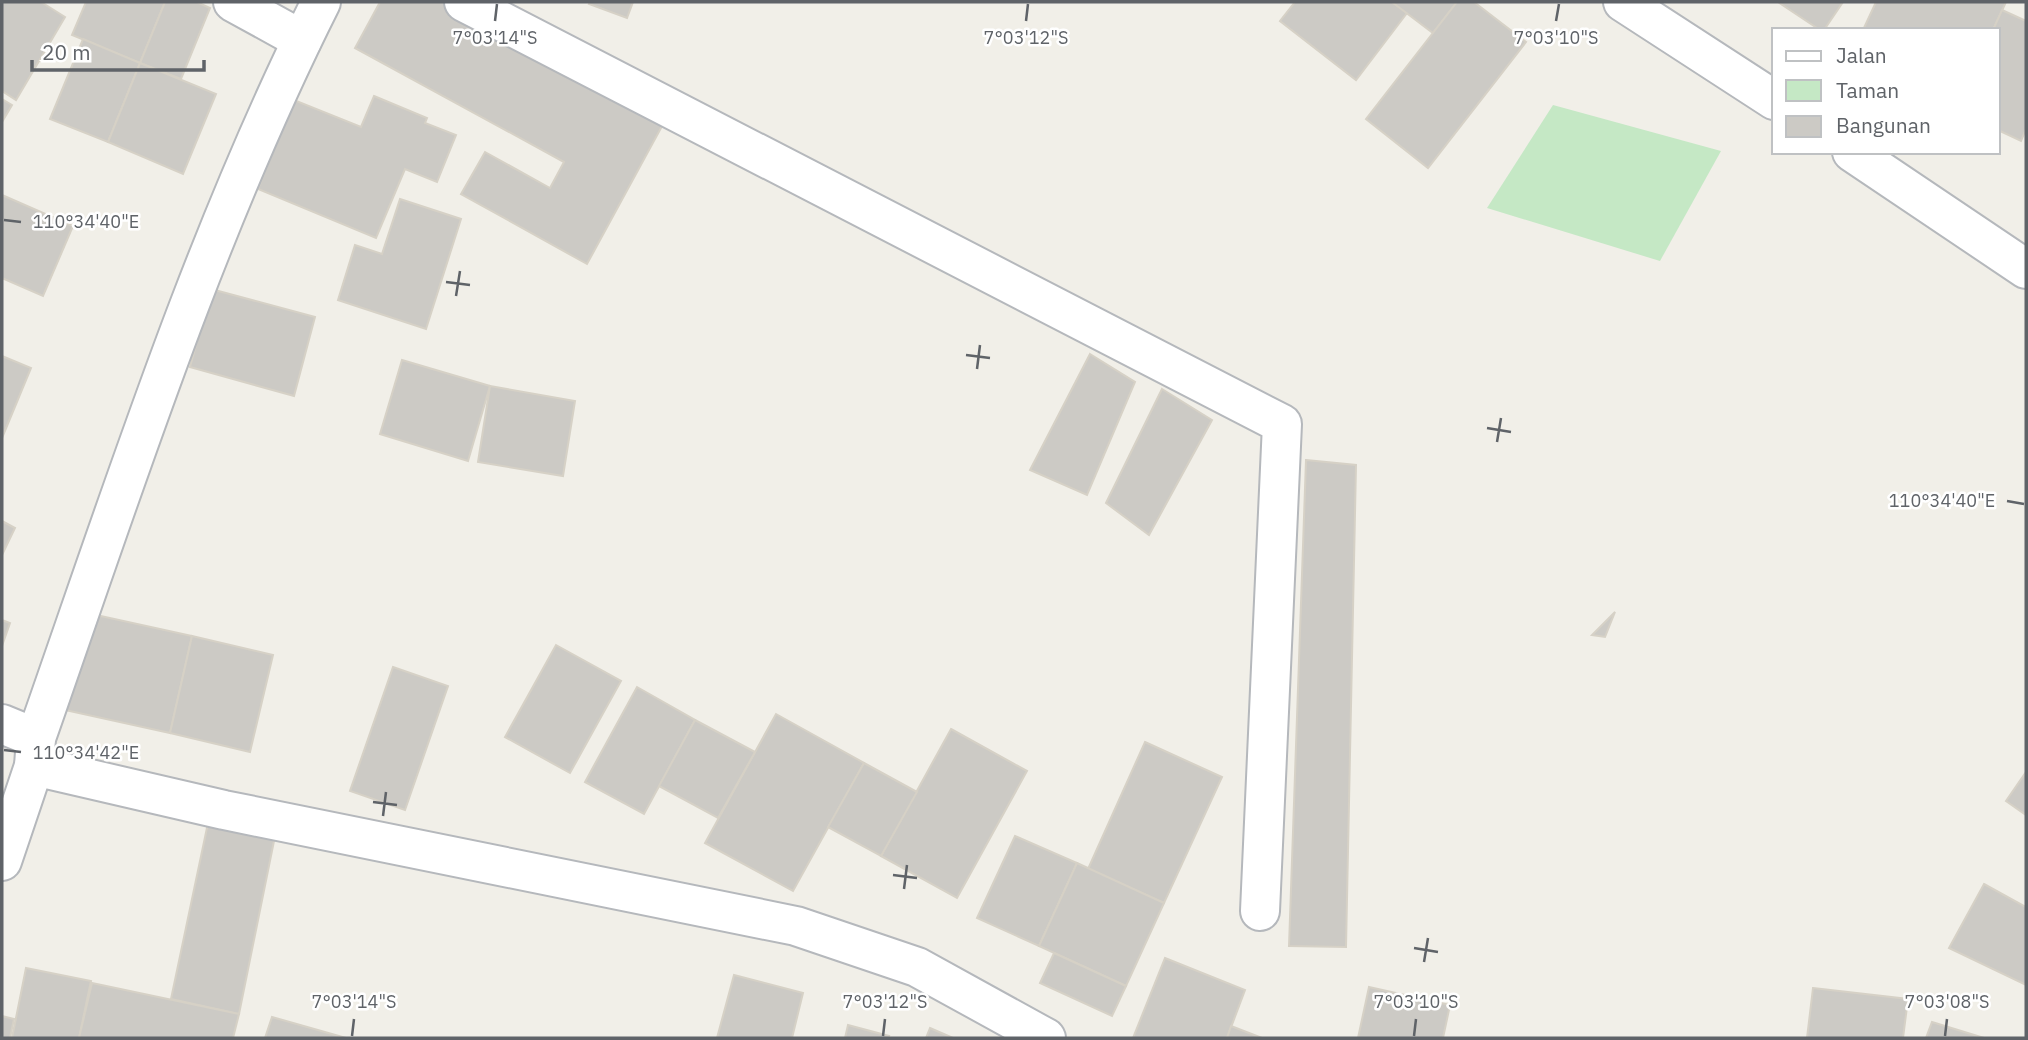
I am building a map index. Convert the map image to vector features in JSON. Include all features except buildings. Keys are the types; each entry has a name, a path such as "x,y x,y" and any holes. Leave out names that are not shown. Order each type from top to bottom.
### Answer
{"street":[{"path":"233,2 302,40"},
{"path":"2,861 35,752 155,399 228,208 321,2"},
{"path":"464,2 1282,424 1260,911"},
{"path":"1623,2 1772,99"},
{"path":"1855,154 2026,269"},
{"path":"2,724 35,752 251,816 796,926 917,967 1046,1038"}],"green space":[{"path":"1553,105 1721,151 1660,261 1487,208"}]}
